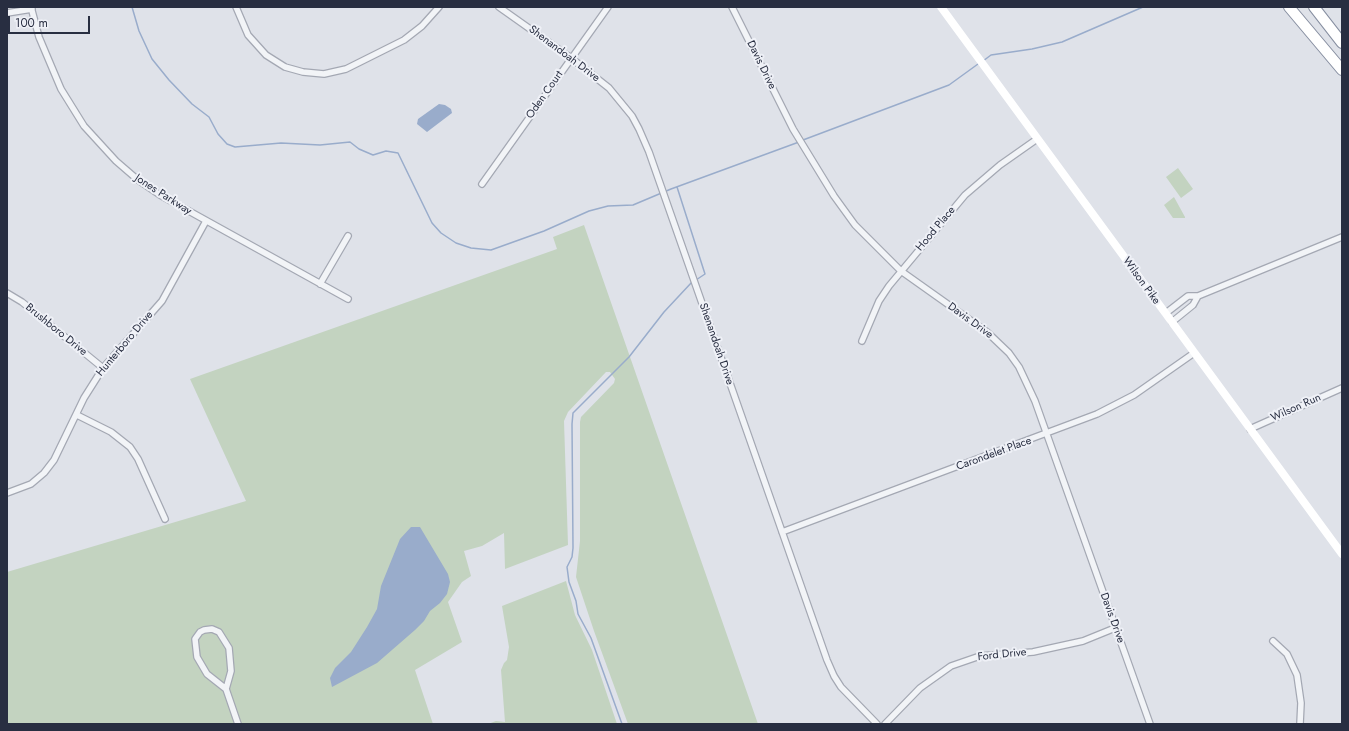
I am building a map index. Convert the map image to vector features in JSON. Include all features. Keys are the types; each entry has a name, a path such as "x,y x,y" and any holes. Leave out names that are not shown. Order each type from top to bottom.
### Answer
{"highway":[{"path":"1289,7 1342,70"},
{"path":"1314,7 1342,43"}],"main road":[{"name":"Wilson Pike","path":"942,7 1037,139 1342,554"}],"street":[{"path":"236,7 248,35 266,55 285,67 303,72 324,74 346,69 404,40 422,26 439,7"},
{"name":"Shenandoah Drive","path":"499,7 571,58 609,88 632,116 649,152 834,676 849,696 877,724"},
{"name":"Oden Court","path":"482,184 608,7"},
{"name":"Davis Drive","path":"732,7 773,91 799,138 842,208 872,243 901,271 987,332 1009,353 1028,384 1150,724"},
{"path":"7,13 32,8"},
{"name":"Jones Parkway","path":"32,8 39,38 49,63 71,108 84,126 107,152 138,180 160,195 348,300"},
{"name":"Hood Place","path":"862,341 879,301 901,271 965,195 1000,165 1037,139"},
{"name":"Hunterboro Drive","path":"7,493 31,484 44,473 54,460 84,398 103,368 162,301 206,221"},
{"path":"320,284 348,236"},
{"path":"1166,313 1186,297 1193,295 1198,296 1342,237"},
{"name":"Brushboro Drive","path":"7,293 34,312 103,368"},
{"path":"1172,322 1193,305 1198,296"},
{"name":"Carondelet Place","path":"782,532 1047,434 1121,403 1194,352"},
{"name":"Wilson Run","path":"1250,429 1342,388"},
{"path":"77,415 111,432 130,447 138,459 165,519"},
{"name":"Ford Drive","path":"885,724 920,688 951,666 980,656 1033,652 1083,641 1115,628"},
{"path":"226,689 231,671 229,648 219,632 212,629 204,630 195,639 197,657 207,674 226,689 238,724"},
{"path":"1273,641 1287,654 1297,675 1301,703 1300,724"}],"green space":[{"path":"1178,168 1193,189 1181,198 1166,177"},
{"path":"1174,197 1185,218 1173,218 1164,205"},
{"path":"584,225 758,724 628,724 576,577 580,541 580,422 581,417 614,383 615,379 610,372 606,372 568,412 564,421 568,545 505,569 504,533 482,546 464,551 471,576 462,582 448,602 462,642 415,670 433,724 7,724 7,572 246,501 190,379 557,249 553,237"},
{"path":"566,581 575,615 592,650 617,724 488,724 496,721 505,722 501,670 507,660 509,647 502,606"}],"water":[{"path":"439,104 445,105 451,109 452,113 427,132 417,124 418,119"},
{"path":"411,527 420,527 448,574 450,582 447,594 440,603 430,611 424,621 415,630 377,663 332,687 330,678 335,668 351,652 377,609 381,586 400,539"}],"waterway":[{"path":"132,7 139,31 152,59 169,80 192,104 209,117 218,134 227,144 235,147 281,143 320,145 350,142 359,149 373,155 386,151 398,153 432,223 441,233 456,243 471,248 491,250 544,231 589,211 608,206 633,205 671,189 799,142"},
{"path":"983,61 991,55 1032,49 1062,42 1143,7"},
{"path":"803,140 949,85 978,64"},
{"path":"677,187 705,274 696,280"},
{"path":"622,724 591,638 578,614 576,601 569,582 567,567 572,557 573,548 573,413 629,357 664,312 692,282"}]}
